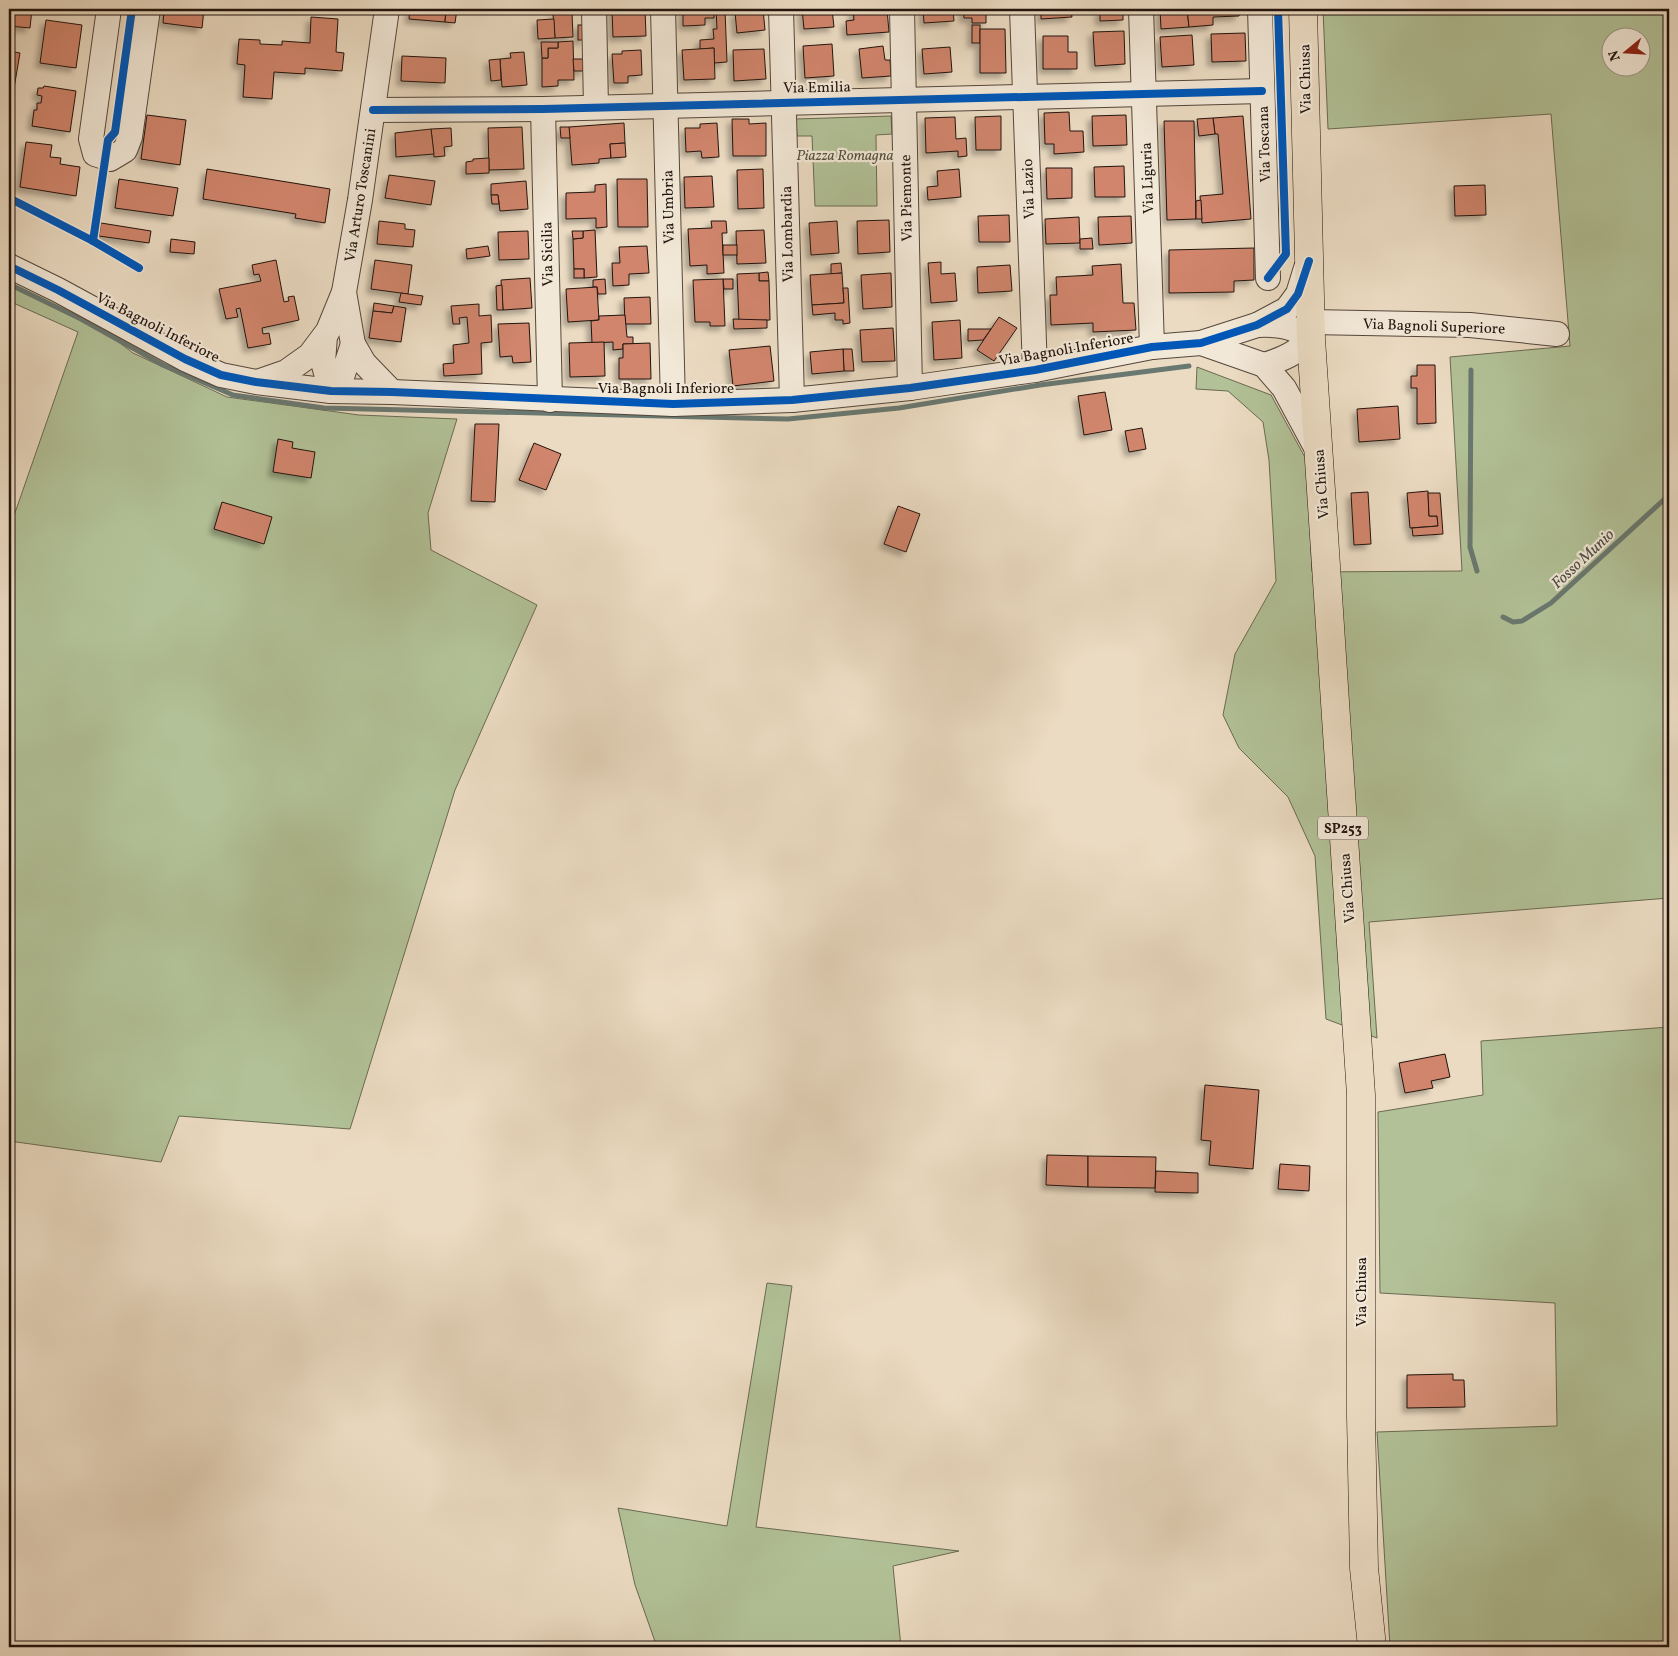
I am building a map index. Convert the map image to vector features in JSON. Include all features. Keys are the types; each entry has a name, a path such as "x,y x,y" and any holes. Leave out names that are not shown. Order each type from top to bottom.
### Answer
{"main road":[{"name":"Via Chiusa","path":"1303,9 1311,331 1361,1095 1361,1426 1364,1568 1372,1647"}],"street":[{"path":"110,9 91,139 96,154 110,159 117,157 125,150 130,137 148,9"},
{"name":"Via Arturo Toscanini","path":"256,382 286,372 310,355 324,336 344,292 360,200 387,9"},
{"path":"594,9 596,107"},
{"name":"Via Umbria","path":"663,9 673,404"},
{"name":"Via Lombardia","path":"781,9 792,400"},
{"name":"Via Piemonte","path":"902,9 910,388"},
{"name":"Via Lazio","path":"1022,9 1034,370"},
{"name":"Via Liguria","path":"1141,9 1152,347"},
{"name":"Via Toscana","path":"1260,9 1268,278"},
{"name":"Via Emilia","path":"373,110 543,109 784,101 1262,90"},
{"name":"Via Sicilia","path":"543,109 550,400"},
{"name":"Via Bagnoli Inferiore","path":"9,266 185,359 221,374 256,382 331,391 673,404 792,400 910,388 1034,370 1152,347 1201,343 1257,325 1287,309 1298,294 1308,261"},
{"name":"Via Arturo Toscanini","path":"344,292 353,344 364,363 392,392"},
{"name":"Via Bagnoli Inferiore","path":"1257,325 1278,324 1298,330 1311,331"},
{"name":"Via Bagnoli Superiore","path":"1311,331 1470,325 1557,334"},
{"path":"1264,365 1286,359 1298,352 1311,331"},
{"path":"324,336 322,362 331,391"},
{"name":"Via Bagnoli Inferiore","path":"1201,343 1264,365 1284,388 1318,451"},
{"path":"331,391 342,377 353,344"}],"green space":[{"path":"1323,9 1669,9 1669,898 1369,922 1377,1038 1326,1019 1315,856 1288,797 1239,748 1223,715 1235,654 1276,581 1269,460 1263,422 1228,391 1196,389 1197,367 1271,395 1307,461 1312,572 1462,571 1450,357 1570,346 1551,114 1328,129"},
{"name":"Piazza Romagna","path":"891,116 892,134 876,135 877,206 815,206 812,136 797,136 796,119"},
{"path":"9,283 40,297 116,340 133,353 227,397 359,415 457,419 428,513 431,550 537,605 455,790 350,1129 179,1116 161,1162 9,1141 9,530 78,332 9,301"},
{"path":"1669,1027 1669,1647 1390,1647 1377,1432 1557,1426 1555,1303 1380,1293 1378,1112 1483,1095 1481,1041"},
{"path":"767,1283 792,1286 756,1527 959,1551 893,1566 901,1647 657,1647 635,1585 618,1508 727,1526"}],"building":[{"path":"9,9 32,9 30,28 9,26"},
{"path":"164,9 204,9 202,28 163,23"},
{"path":"410,9 446,9 445,22 409,19"},
{"path":"446,9 457,9 455,23 445,22"},
{"path":"612,9 645,9 646,36 613,37"},
{"path":"683,9 714,9 714,18 705,18 705,25 683,26"},
{"path":"716,9 725,9 727,62 714,63 714,48 700,49 700,40 714,39 713,29 717,29"},
{"path":"763,9 765,30 737,33 735,12"},
{"path":"802,9 832,9 834,27 804,29"},
{"path":"853,9 887,9 889,32 847,35 846,21 854,20"},
{"path":"923,9 953,9 954,21 924,23"},
{"path":"986,9 986,23 972,23 972,18 964,18 963,10"},
{"path":"1041,9 1071,9 1072,17 1041,19"},
{"path":"1100,9 1123,9 1123,20 1100,21"},
{"path":"1160,9 1187,9 1189,27 1161,29"},
{"path":"1187,9 1239,9 1239,16 1213,17 1213,25 1189,27"},
{"path":"572,13 573,37 555,38 553,14"},
{"path":"311,17 338,19 336,52 344,53 342,71 305,68 305,74 274,72 272,99 243,97 245,65 237,64 239,39 260,40 260,44 282,45 282,41 310,43"},
{"path":"554,19 555,38 538,39 537,20"},
{"path":"46,20 82,25 76,68 40,63"},
{"path":"578,25 585,25 585,40 578,40"},
{"path":"972,25 980,25 980,43 972,43"},
{"path":"980,29 1005,29 1006,73 980,73"},
{"path":"1124,31 1125,64 1095,66 1093,32"},
{"path":"1245,33 1246,61 1212,62 1211,34"},
{"path":"1192,35 1194,65 1162,67 1160,37"},
{"path":"1043,36 1068,36 1068,52 1077,52 1077,69 1043,69"},
{"path":"573,41 574,80 558,80 558,86 542,87 542,58 548,58 548,48 558,48 558,42"},
{"path":"541,42 558,42 558,48 548,48 548,58 542,58"},
{"path":"832,44 834,76 805,78 803,46"},
{"path":"883,46 885,60 890,60 891,76 862,78 859,49"},
{"path":"950,47 952,72 924,74 922,49"},
{"path":"714,48 715,79 684,80 682,50"},
{"path":"764,49 766,79 734,81 733,50"},
{"path":"641,50 642,75 628,76 628,83 614,83 612,54 622,54 622,51"},
{"path":"9,51 20,53 12,100 9,99"},
{"path":"524,52 527,85 502,87 500,59 511,58 510,53"},
{"path":"402,56 446,58 445,83 401,81"},
{"path":"500,59 501,80 491,81 489,60"},
{"path":"573,59 584,59 585,71 574,71"},
{"path":"44,86 76,91 70,132 32,126 34,110 37,110 37,103 41,103 42,96 37,95 38,88 43,88"},
{"path":"1069,112 1070,131 1083,131 1084,152 1054,154 1054,144 1045,144 1044,113"},
{"path":"147,115 186,120 180,165 141,159"},
{"path":"1126,115 1127,145 1093,146 1092,116"},
{"path":"1001,116 1001,150 976,150 975,117"},
{"path":"1243,116 1251,219 1202,223 1200,196 1223,194 1218,134 1215,134 1213,118"},
{"path":"955,117 956,139 966,138 967,156 958,157 958,151 926,153 925,118"},
{"path":"1213,118 1215,134 1199,136 1197,119"},
{"path":"732,119 749,119 749,124 766,123 766,156 733,156"},
{"path":"1164,121 1194,121 1196,219 1167,220"},
{"path":"624,123 625,143 610,144 611,158 599,159 599,163 572,165 569,127"},
{"path":"717,123 719,157 702,158 701,151 686,152 685,128 700,128 700,124"},
{"path":"522,127 524,169 489,170 488,128"},
{"path":"560,127 569,127 570,138 561,138"},
{"path":"451,128 452,146 444,147 445,156 434,157 431,129"},
{"path":"431,129 434,154 396,157 395,133"},
{"path":"26,142 52,145 50,157 61,158 60,164 80,167 76,196 20,187"},
{"path":"625,143 626,157 611,158 610,144"},
{"path":"489,158 489,173 466,174 466,162 473,161 473,159"},
{"path":"1124,166 1125,197 1095,197 1094,167"},
{"path":"1046,168 1072,168 1072,198 1047,199"},
{"path":"207,169 330,189 325,223 295,218 296,214 203,199"},
{"path":"763,169 764,208 738,209 737,170"},
{"path":"959,169 961,197 928,200 927,187 938,186 937,171"},
{"path":"389,175 435,181 431,205 385,198"},
{"path":"712,176 714,207 685,208 684,177"},
{"path":"119,179 178,188 173,216 115,208"},
{"path":"617,179 647,179 648,227 618,227"},
{"path":"526,181 528,209 500,211 498,195 491,195 491,184"},
{"path":"606,184 607,227 596,228 596,218 566,219 566,193 595,192 595,185"},
{"path":"1485,185 1486,215 1455,216 1454,186"},
{"path":"491,195 498,195 499,204 492,204"},
{"path":"1201,200 1202,219 1196,219 1196,201"},
{"path":"1009,215 1010,242 979,242 978,216"},
{"path":"1131,216 1132,243 1099,245 1098,217"},
{"path":"1079,217 1080,243 1046,244 1045,219"},
{"path":"889,220 890,252 858,254 857,221"},
{"path":"379,221 405,224 405,229 415,230 413,247 377,244"},
{"path":"711,221 726,221 727,233 722,233 724,273 707,274 707,265 690,266 688,229 712,228"},
{"path":"837,221 839,253 811,255 809,223"},
{"path":"101,223 151,231 149,243 99,236"},
{"path":"595,230 597,277 584,278 584,269 574,269 573,239 583,238 583,231"},
{"path":"764,230 766,263 737,264 736,231"},
{"path":"528,231 529,259 499,260 498,232"},
{"path":"572,231 583,231 583,238 573,239"},
{"path":"1092,238 1093,249 1080,249 1080,239"},
{"path":"171,239 195,242 194,254 170,252"},
{"path":"723,245 737,245 737,255 723,255"},
{"path":"488,246 490,256 467,259 466,249"},
{"path":"647,246 649,273 629,274 629,285 613,286 612,263 620,263 619,247"},
{"path":"1254,248 1254,280 1234,281 1234,292 1169,293 1169,250"},
{"path":"276,260 284,302 289,301 288,297 294,296 299,320 262,328 263,334 269,333 271,344 248,348 240,308 236,309 238,317 226,319 219,289 261,281 259,274 254,275 252,265"},
{"path":"375,260 412,265 408,294 371,289"},
{"path":"941,262 941,274 955,273 957,301 931,303 928,263"},
{"path":"841,263 842,273 831,274 831,264"},
{"path":"1121,264 1123,303 1134,303 1136,330 1093,332 1093,323 1051,325 1050,295 1057,295 1056,277 1093,275 1092,266"},
{"path":"1010,265 1012,291 978,293 977,267"},
{"path":"574,269 584,269 584,278 574,278"},
{"path":"768,272 769,281 759,281 759,273"},
{"path":"759,273 759,281 769,281 770,320 739,321 737,274"},
{"path":"842,273 844,303 812,305 810,275"},
{"path":"891,273 892,307 863,309 861,275"},
{"path":"530,278 532,308 503,310 501,280"},
{"path":"605,279 606,294 598,294 597,287 593,287 593,280"},
{"path":"723,279 733,279 733,289 724,289"},
{"path":"723,279 725,326 710,326 710,322 695,322 693,280"},
{"path":"502,285 503,310 497,310 496,286"},
{"path":"597,287 599,320 568,322 566,289"},
{"path":"843,288 848,288 850,323 843,324 843,320 835,320 835,313 813,315 812,305 844,303"},
{"path":"401,293 423,296 421,305 399,302"},
{"path":"650,297 651,324 625,324 624,298"},
{"path":"374,303 394,306 392,313 373,311"},
{"path":"479,304 479,316 491,315 492,342 481,343 482,374 444,376 443,364 454,363 453,345 469,343 467,317 459,318 460,324 453,324 451,306"},
{"path":"394,306 406,308 401,342 369,338 373,311 392,313"},
{"path":"625,315 627,337 633,337 633,344 623,344 623,349 613,350 613,342 592,343 591,321 599,320 599,316"},
{"path":"999,317 1017,328 994,361 977,350"},
{"path":"733,319 767,320 767,328 734,329"},
{"path":"960,320 962,358 934,360 932,322"},
{"path":"529,323 531,362 513,363 512,356 500,357 498,324"},
{"path":"893,328 895,361 862,362 860,330"},
{"path":"968,329 991,329 983,340 968,341"},
{"path":"604,342 605,376 570,377 569,343"},
{"path":"650,343 651,379 619,379 619,358 623,358 623,344"},
{"path":"770,346 774,381 733,386 729,350"},
{"path":"843,349 852,349 854,371 844,371"},
{"path":"843,349 844,371 812,374 810,352"},
{"path":"1417,365 1435,365 1436,423 1417,424 1417,388 1411,388 1411,376 1417,376"},
{"path":"1105,392 1112,430 1084,435 1078,396"},
{"path":"1398,406 1400,439 1359,442 1357,409"},
{"path":"475,424 499,424 495,502 471,501"},
{"path":"1142,428 1146,449 1129,452 1125,431"},
{"path":"278,439 293,442 292,448 315,452 311,478 273,472"},
{"path":"534,443 561,454 546,490 519,480"},
{"path":"1428,491 1429,516 1437,516 1438,526 1410,528 1407,493"},
{"path":"1368,492 1371,544 1354,545 1351,493"},
{"path":"1428,493 1440,493 1443,534 1413,536 1412,528 1438,526 1437,516 1429,516"},
{"path":"222,502 272,517 264,544 214,529"},
{"path":"898,506 920,514 906,552 884,544"},
{"path":"1445,1054 1450,1077 1431,1081 1433,1088 1405,1093 1399,1063"},
{"path":"1205,1085 1259,1090 1253,1169 1209,1165 1211,1141 1201,1140"},
{"path":"1047,1155 1088,1156 1088,1187 1046,1185"},
{"path":"1088,1156 1156,1157 1155,1188 1088,1187"},
{"path":"1280,1164 1310,1166 1309,1191 1278,1189"},
{"path":"1156,1171 1198,1173 1198,1193 1155,1192"},
{"path":"1453,1374 1453,1380 1464,1380 1465,1407 1407,1408 1407,1375"}],"waterway":[{"name":"Fosso Munio","path":"9,284 81,319 163,365 233,395 324,408 788,419 899,408 1040,385 1189,366"},
{"name":"Fosso Munio","path":"1471,370 1470,547 1477,571"},
{"name":"Fosso Munio","path":"1503,617 1513,622 1522,621 1551,603 1669,495"}],"cycle path":[{"path":"93,241 108,140 115,132 132,9"},
{"path":"1268,278 1286,254 1278,9"},
{"path":"373,110 543,109 1262,91"},
{"path":"9,198 93,241 139,268"},
{"path":"9,266 58,290 185,359 221,375 256,382 331,391 673,404 792,400 910,388 1035,370 1152,347 1201,343 1257,325 1287,309 1298,294 1309,261"}]}
